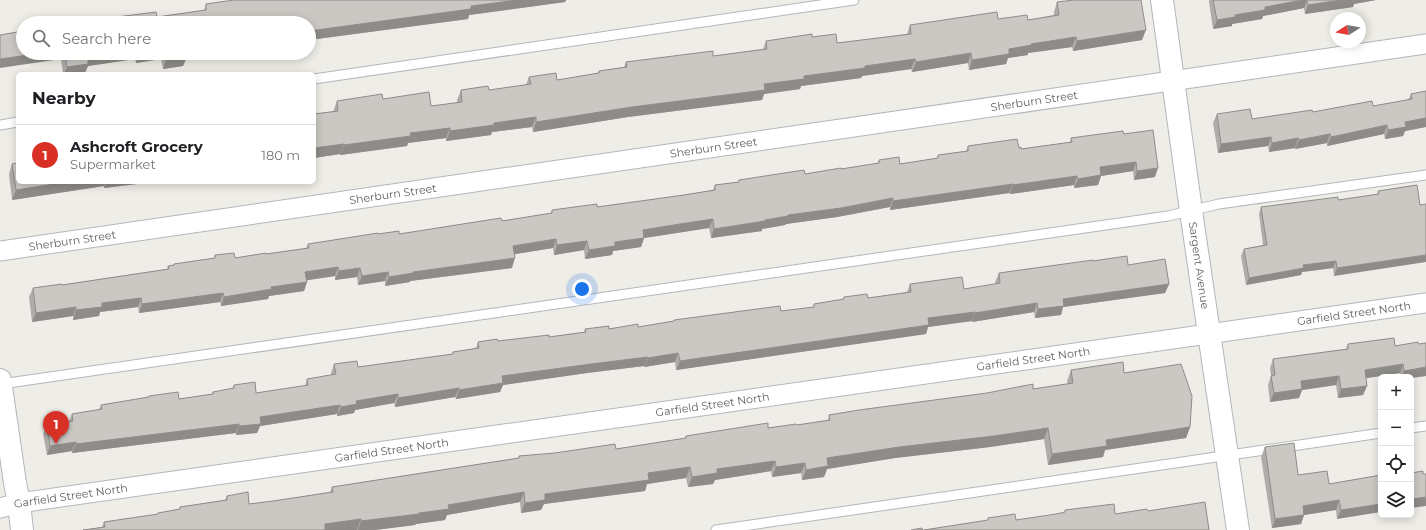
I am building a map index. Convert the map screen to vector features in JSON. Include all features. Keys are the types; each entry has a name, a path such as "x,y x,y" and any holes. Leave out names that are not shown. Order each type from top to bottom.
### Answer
{"main road":[{"name":"Sargent Avenue","path":"1162,0 1226,456 1238,530"},
{"path":"0,380 15,483 10,506 22,530"}],"street":[{"name":"Sherburn Street","path":"0,251 1426,44"},
{"name":"Garfield Street North","path":"10,506 1426,303"}],"lane":[{"path":"316,79 854,0"},
{"path":"0,125 16,122"},
{"path":"0,384 1168,216 1219,204 1426,175"},
{"path":"1414,428 1426,426"},
{"path":"716,530 1378,433"}],"building":[{"path":"234,0 518,0 471,6 471,9 316,30 316,16 164,16 206,10 206,4"},
{"path":"1074,0 1141,0 1146,30 1077,41 1076,37 1031,44 1032,45 1009,49 1009,54 972,60 971,53 916,62 915,59 865,66 865,68 804,76 804,79 764,84 765,90 632,107 536,122 536,117 450,131 450,128 410,133 411,136 316,148 316,114 338,111 337,101 382,94 383,99 429,92 431,106 462,102 461,90 488,86 489,90 531,84 529,77 556,73 557,80 627,67 626,62 713,51 713,56 767,49 766,41 812,34 812,37 836,34 837,43 911,34 910,25 997,12 998,19 1027,15 1028,20 1059,15 1057,2"},
{"path":"1213,0 1303,0 1265,7 1265,10 1235,15 1235,17 1217,20"},
{"path":"1307,0 1341,0 1308,5"},
{"path":"156,12 157,16 124,16"},
{"path":"16,32 16,57 0,59 0,35"},
{"path":"66,60 88,60 88,64 67,67"},
{"path":"1426,91 1426,118 1405,122 1406,127 1388,130 1387,125 1331,137 1330,134 1272,143 1271,137 1221,144 1217,114 1250,109 1252,119 1312,110 1313,112 1372,101 1373,106 1412,99 1411,94"},
{"path":"1153,130 1158,168 1137,171 1136,162 1100,167 1101,175 1078,179 1077,176 893,201 893,198 714,229 713,219 643,230 644,238 615,242 615,246 589,250 587,241 557,245 556,239 513,246 515,258 413,272 389,277 388,272 362,276 360,268 339,271 338,267 305,272 307,282 271,287 272,289 224,297 223,293 142,304 141,298 102,303 102,307 76,310 76,307 36,313 33,288 169,269 168,266 174,264 215,258 215,255 234,253 235,258 309,248 308,244 378,233 399,231 399,234 501,218 502,221 552,213 552,210 597,204 597,207 684,195 715,190 715,185 739,182 739,180 804,170 805,174 841,169 879,163 879,160 899,157 900,164 938,158 938,155 968,151 968,146 1017,139 1019,148 1021,147 1021,149 1072,142 1071,138 1123,131 1124,134"},
{"path":"16,163 16,184 54,184 16,190 12,164"},
{"path":"1417,185 1420,205 1426,204 1426,255 1337,268 1336,261 1303,265 1304,268 1249,278 1244,249 1267,245 1261,207 1338,197 1338,200 1379,194 1378,191"},
{"path":"1127,256 1128,265 1165,259 1169,284 1063,299 1064,306 1038,309 1037,303 975,313 928,318 929,325 680,361 678,353 502,376 503,383 459,390 459,388 398,398 398,394 356,401 357,404 341,407 340,405 260,417 261,424 239,426 239,424 50,446 47,425 73,421 72,414 102,409 101,405 149,396 178,392 179,399 213,394 213,392 234,388 234,385 255,382 256,393 308,385 307,379 336,374 334,364 357,361 358,367 453,354 453,352 479,348 478,342 497,339 498,341 549,335 549,337 586,332 585,329 609,326 609,329 638,324 638,327 674,320 780,306 781,311 814,307 814,304 844,299 844,297 867,294 868,298 911,292 910,284 962,277 964,289 1000,283 999,273"},
{"path":"1394,338 1395,346 1418,342 1418,344 1426,343 1426,367 1404,371 1403,364 1365,370 1367,386 1341,389 1339,376 1301,381 1302,389 1274,393 1271,376 1275,375 1273,359 1348,349 1348,344"},
{"path":"1123,362 1124,373 1181,364 1192,396 1190,427 1106,440 1107,446 1052,454 1048,428 899,447 827,458 828,466 806,470 805,463 776,467 775,461 717,469 717,473 692,477 690,467 648,473 649,480 545,494 545,500 525,503 524,492 448,505 449,509 419,514 325,524 325,530 83,530 105,527 104,522 158,514 180,509 180,507 227,500 227,496 248,492 249,504 273,501 333,492 332,487 519,458 519,456 555,453 615,444 616,449 768,423 768,428 830,420 829,415 987,393 1033,384 1033,389 1073,383 1071,370"},
{"path":"1294,443 1298,475 1327,471 1329,484 1378,476 1378,504 1341,510 1339,500 1303,506 1304,515 1275,519 1265,447"},
{"path":"1423,471 1423,474 1426,474 1426,497 1414,499 1414,472"},
{"path":"1205,502 1209,530 924,530 988,520 988,518 1015,514 1016,520 1056,514 1065,512 1065,510 1114,504 1115,514 1147,509 1148,511"},
{"path":"922,528 923,530 911,530"}],"place":[{"name":"Ashcroft Grocery","path":"56,444"}]}
